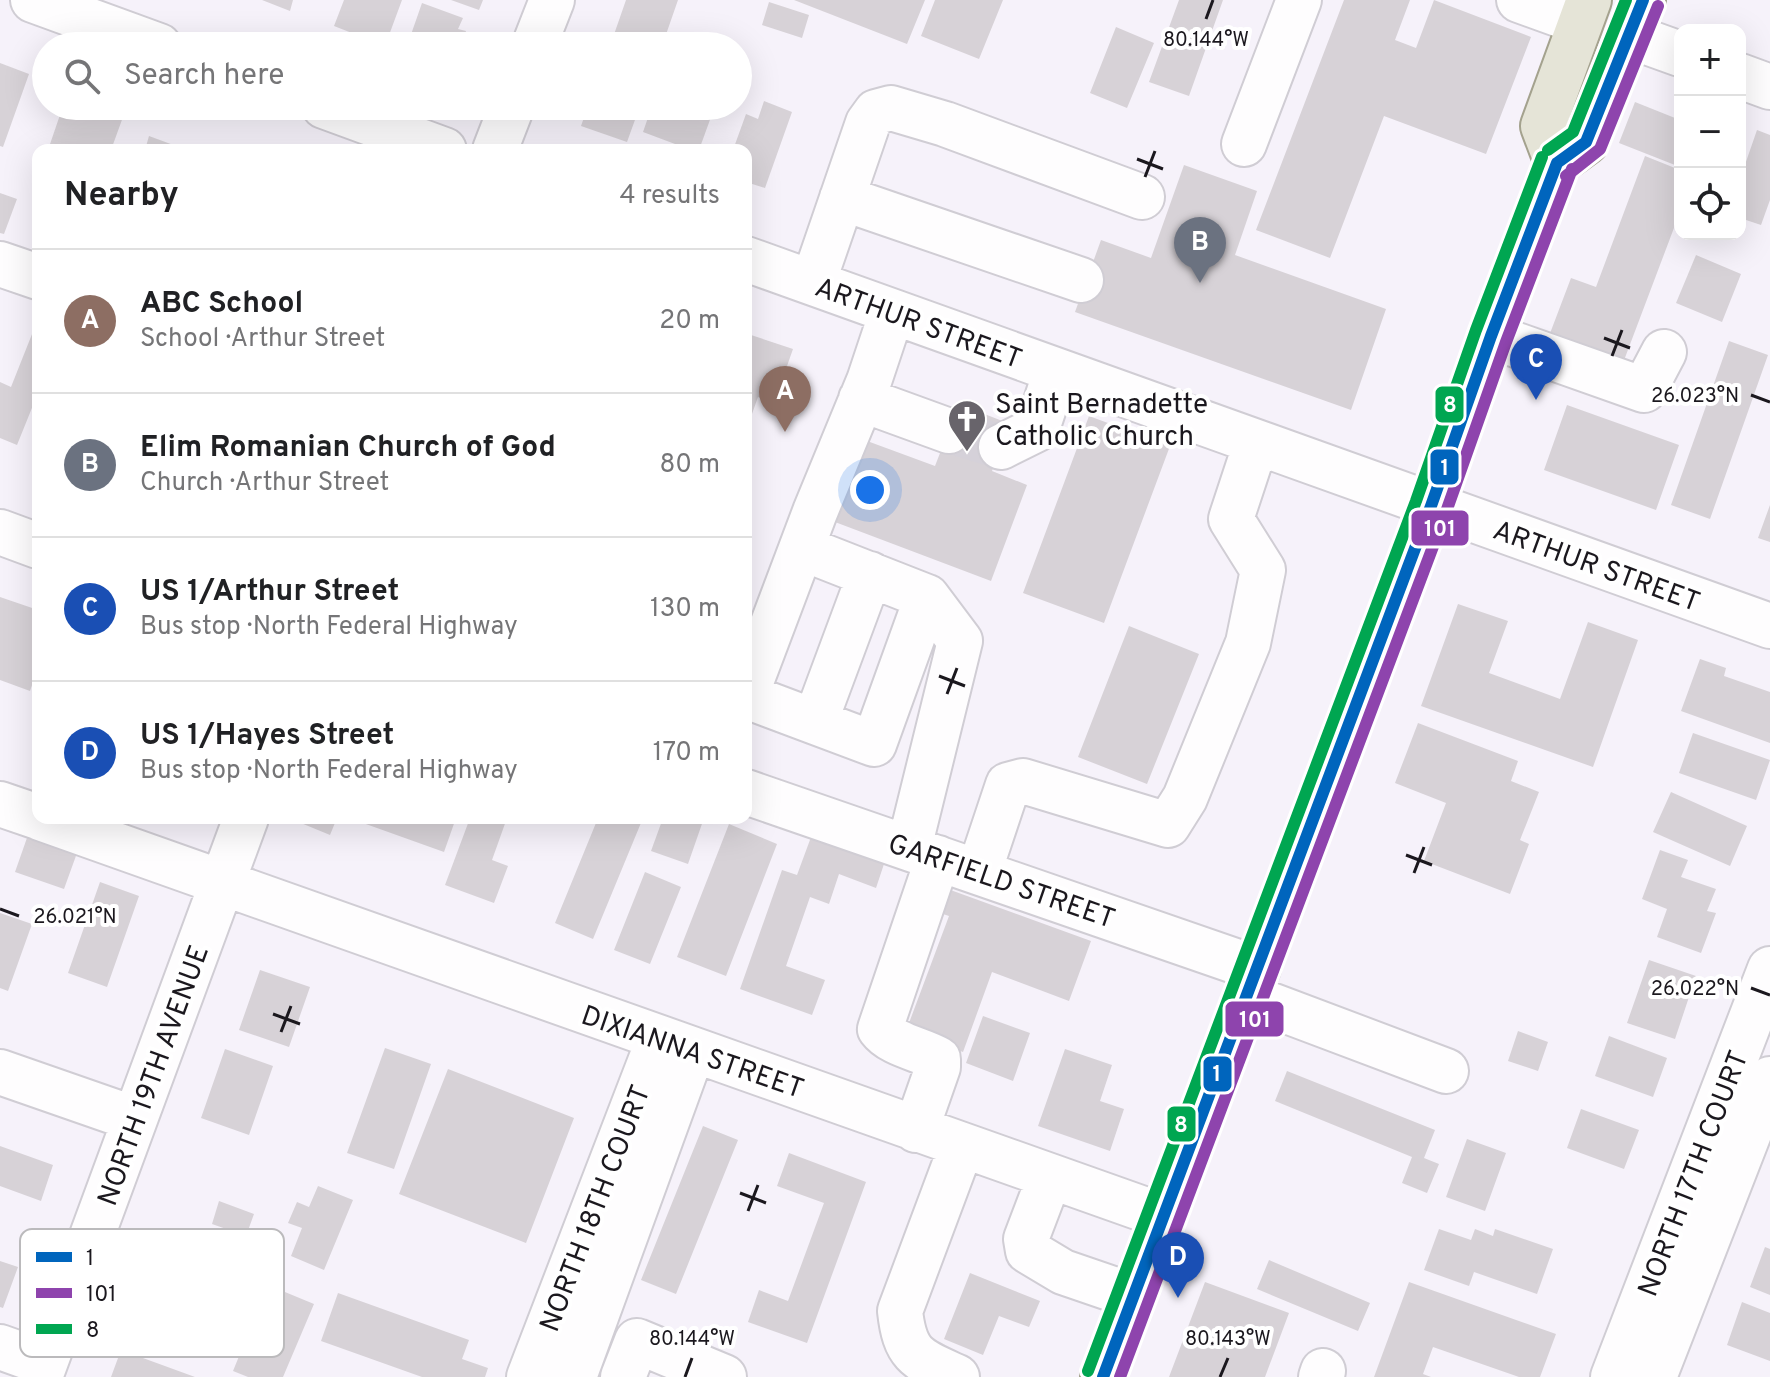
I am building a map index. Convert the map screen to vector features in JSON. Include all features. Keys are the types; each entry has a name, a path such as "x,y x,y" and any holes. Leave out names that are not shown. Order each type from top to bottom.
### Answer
{"main road":[{"path":"1557,163 1543,126 1584,11"},
{"path":"1103,1377 1557,163 1586,142 1636,18"}],"street":[{"path":"33,0 121,32"},
{"path":"539,32 552,0"},
{"path":"1244,144 1299,0"},
{"path":"1519,0 1584,11"},
{"path":"1636,18 1674,49"},
{"path":"1746,78 1770,87"},
{"path":"813,283 868,123 876,112 891,108 945,124 1142,197"},
{"path":"362,120 428,144"},
{"path":"497,144 507,120"},
{"path":"842,198 1081,280"},
{"name":"ARTHUR STREET","path":"752,261 1770,626"},
{"path":"0,264 32,275"},
{"path":"752,679 892,312"},
{"path":"1491,336 1644,390 1664,352"},
{"path":"1001,447 1037,429 1056,371"},
{"path":"861,399 949,431"},
{"path":"979,872 1008,785 1023,781 1168,825 1185,798 1248,643 1263,570 1231,519 1256,443"},
{"path":"0,532 32,544"},
{"path":"802,548 927,597 960,641 924,853 880,1029 885,1036 938,1059 916,1130"},
{"path":"815,722 870,574"},
{"path":"752,697 874,744 927,597"},
{"name":"GARFIELD STREET","path":"752,794 979,872 1252,982 1446,1071"},
{"name":"DIXIANNA STREET","path":"0,804 32,815"},
{"name":"DIXIANNA STREET","path":"56,824 1163,1216"},
{"name":"NORTH 19TH AVENUE","path":"94,1229 244,824"},
{"name":"NORTH 17TH COURT","path":"1613,1377 1770,969"},
{"name":"NORTH 18TH COURT","path":"529,1377 676,1045"},
{"name":"NORTH 18TH COURT","path":"574,1377 676,1045"},
{"path":"0,1072 135,1119"},
{"name":"NORTH 17TH COURT","path":"1654,1377 1770,1079"},
{"path":"957,1377 912,1354 903,1333 900,1311 962,1145"},
{"path":"1050,1176 1026,1239 1028,1251 1063,1272 1133,1296"},
{"path":"623,1377 637,1341 724,1377"},
{"path":"0,1347 42,1370"}],"building":[{"path":"262,0 293,0 290,11"},
{"path":"344,0 402,0 390,32 349,32 334,26"},
{"path":"451,0 483,0 479,10"},
{"path":"626,0 678,0 667,32 615,32"},
{"path":"794,0 925,0 907,44"},
{"path":"935,0 1003,0 979,59 921,36"},
{"path":"1179,0 1223,0 1189,96 1149,82"},
{"path":"1344,0 1410,0 1395,40 1416,48 1434,0 1531,37 1486,154 1384,116 1330,258 1256,230"},
{"path":"769,2 809,15 802,38 762,25"},
{"path":"422,3 463,18 458,29 466,31 466,32 412,32"},
{"path":"1116,27 1154,43 1127,108 1090,93"},
{"path":"0,63 29,74 3,147 0,146"},
{"path":"764,101 792,112 765,188 752,184 752,144 735,144 744,120 752,120 752,116 758,119"},
{"path":"1635,102 1674,118 1674,165 1619,143"},
{"path":"58,120 122,120 113,144 50,144"},
{"path":"583,120 635,120 627,142 581,126"},
{"path":"647,120 710,120 701,144 675,144 643,132"},
{"path":"1757,130 1770,135 1770,200 1761,225 1746,220 1746,162"},
{"path":"149,136 171,144 147,144"},
{"path":"1645,156 1674,168 1674,228 1623,363 1549,336 1571,278 1596,287"},
{"path":"1184,165 1257,191 1235,255 1386,309 1351,410 1075,312 1101,240 1151,258"},
{"path":"0,193 17,199 4,234 0,233"},
{"path":"1696,255 1741,274 1722,322 1676,303"},
{"path":"32,334 32,408 17,445 0,438 0,382 11,387"},
{"path":"752,335 793,349 774,403 758,397 752,414"},
{"path":"1729,341 1768,355 1710,519 1671,505"},
{"path":"959,404 1010,424 992,471 1027,485 991,581 827,519 859,438 935,466"},
{"path":"1567,405 1679,445 1656,510 1544,470"},
{"path":"1089,416 1170,446 1104,623 1023,593"},
{"path":"1770,505 1770,542 1758,538"},
{"path":"0,597 32,608 32,685 30,691 0,680"},
{"path":"1458,604 1508,621 1489,673 1560,699 1588,622 1638,640 1593,767 1421,706"},
{"path":"1129,626 1199,654 1147,784 1078,757"},
{"path":"1700,659 1726,668 1724,676 1770,692 1770,743 1681,711"},
{"path":"1418,723 1518,761 1511,781 1539,792 1520,840 1529,844 1510,894 1424,861 1446,803 1395,783"},
{"path":"1693,733 1770,760 1756,800 1679,773"},
{"path":"1671,792 1747,826 1730,866 1653,832"},
{"path":"303,824 335,824 330,835"},
{"path":"366,824 454,824 444,852"},
{"path":"468,824 505,824 492,860 508,866 494,903 445,885"},
{"path":"596,824 641,824 593,939 555,923"},
{"path":"661,824 702,824 688,864 651,851"},
{"path":"729,824 777,844 726,976 677,957"},
{"path":"814,829 887,855 876,888 839,874 829,904 810,897 786,966 825,980 812,1015 740,989 782,870 797,875"},
{"path":"28,835 77,853 64,889 15,872"},
{"path":"1660,850 1688,860 1681,877 1716,889 1707,911 1716,913 1701,953 1657,937 1667,909 1642,899"},
{"path":"645,872 681,887 650,964 614,950"},
{"path":"100,882 139,896 107,987 68,973"},
{"path":"945,888 1091,941 1069,1001 992,972 963,1052 906,1031 949,916 937,912"},
{"path":"0,913 32,924 8,991 0,988"},
{"path":"1649,960 1696,976 1675,1039 1627,1023"},
{"path":"260,970 310,987 289,1047 239,1030"},
{"path":"983,1016 1030,1033 1013,1081 966,1063"},
{"path":"1518,1031 1548,1042 1538,1071 1508,1061"},
{"path":"1609,1036 1667,1058 1653,1097 1595,1076"},
{"path":"385,1048 431,1064 394,1169 347,1153"},
{"path":"225,1049 273,1066 249,1135 201,1118"},
{"path":"1065,1049 1112,1065 1100,1101 1124,1109 1110,1151 1038,1126"},
{"path":"448,1069 574,1118 526,1243 399,1194"},
{"path":"1287,1071 1435,1130 1424,1158 1439,1164 1427,1193 1402,1183 1412,1157 1275,1101"},
{"path":"1581,1109 1639,1130 1624,1169 1567,1148"},
{"path":"703,1126 738,1140 676,1294 641,1280"},
{"path":"1467,1139 1506,1153 1485,1211 1446,1197"},
{"path":"0,1146 53,1165 41,1201 0,1186"},
{"path":"789,1153 866,1182 807,1343 748,1322 759,1290 788,1301 824,1203 777,1186"},
{"path":"318,1186 353,1200 324,1270 291,1256 302,1228 288,1223 297,1202 309,1207"},
{"path":"219,1201 254,1214 249,1229 226,1229 212,1224"},
{"path":"1439,1229 1471,1240 1475,1229 1493,1236 1495,1229 1553,1249 1537,1294 1474,1272 1469,1286 1424,1270"},
{"path":"1765,1247 1770,1249 1770,1295 1750,1287"},
{"path":"1269,1260 1370,1303 1358,1331 1257,1289"},
{"path":"0,1261 18,1267 3,1308 0,1307"},
{"path":"970,1273 1040,1301 1029,1327 999,1316 983,1355 944,1339"},
{"path":"1205,1282 1289,1313 1265,1377 1169,1377"},
{"path":"1409,1282 1556,1334 1540,1377 1519,1377 1433,1347 1423,1374 1431,1377 1374,1377"},
{"path":"284,1292 314,1304 283,1377 248,1377 233,1371 239,1357 284,1357"},
{"path":"338,1293 469,1340 462,1359 488,1368 485,1377 422,1377 321,1341"},
{"path":"1742,1302 1770,1313 1770,1361 1727,1345"},
{"path":"118,1357 140,1357 195,1377 111,1377"}],"tunnel":[{"path":"949,431 1001,447"}],"transit line":[{"name":"8","path":"1548,150 1573,132 1626,0"},
{"name":"1","path":"1557,163 1586,142 1643,0"},
{"name":"101","path":"1566,176 1600,149 1658,6"},
{"name":"8","path":"1088,1371 1416,501 1476,330 1542,157"},
{"name":"1","path":"1103,1377 1557,163"},
{"name":"101","path":"1120,1377 1572,169"}],"place":[{"name":"Elim Romanian Church of God","path":"1200,283"},
{"name":"US 1/Arthur Street","path":"1536,400"},
{"name":"ABC School","path":"785,432"},
{"name":"Saint Bernadette Catholic Church","path":"967,453"},
{"name":"US 1/Hayes Street","path":"1178,1298"}]}
